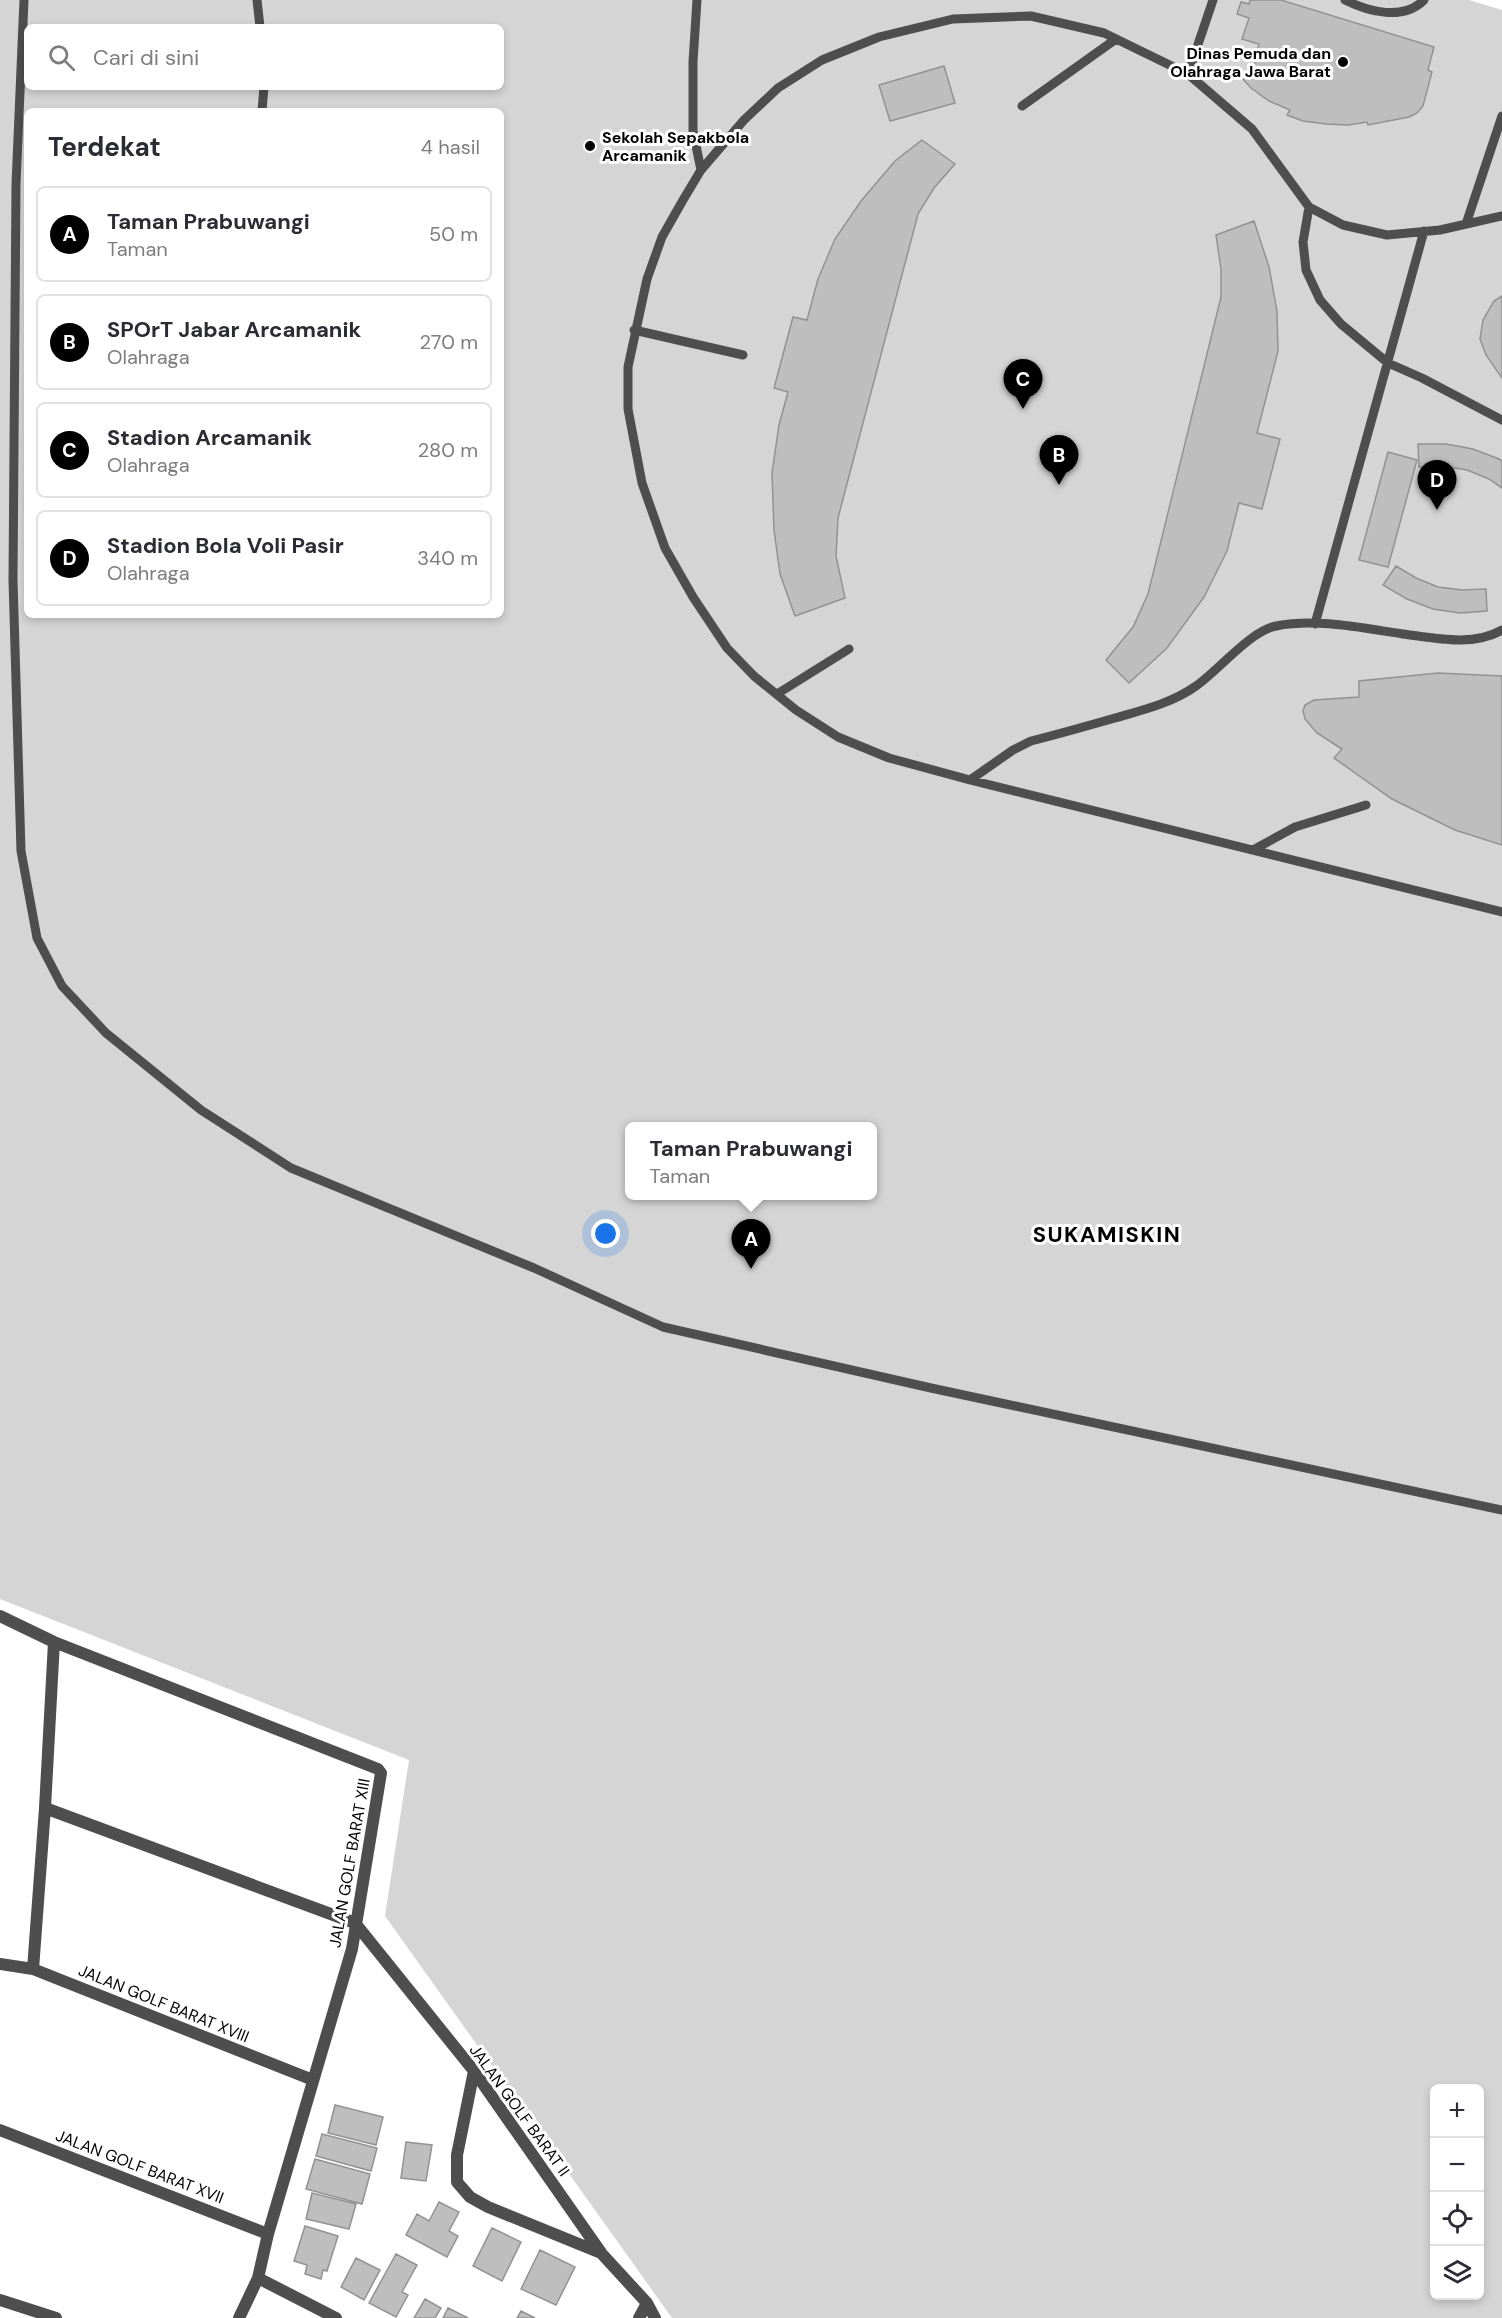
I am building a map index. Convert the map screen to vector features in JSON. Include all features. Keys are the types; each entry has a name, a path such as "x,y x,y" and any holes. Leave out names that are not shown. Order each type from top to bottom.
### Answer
{"street":[{"name":"JALAN GOLF BARAT XIII","path":"0,1616 54,1642 378,1769 381,1777 352,1949 268,2234 258,2277 239,2318"},
{"path":"33,1969 54,1642"},
{"path":"45,1808 355,1923"},
{"name":"JALAN GOLF BARAT II","path":"355,1923 474,2071 602,2254 647,2303 655,2318"},
{"name":"JALAN GOLF BARAT XVIII","path":"0,1964 33,1969 313,2080"},
{"path":"474,2071 457,2155 456,2182 470,2197 488,2207 602,2254"},
{"name":"JALAN GOLF BARAT XVII","path":"0,2130 268,2234"},
{"path":"258,2277 336,2318"},
{"path":"0,2300 56,2318"},
{"path":"639,2318 647,2303"}],"lane":[{"path":"24,0 16,184 13,580 21,851 37,939 62,986 106,1033 201,1110 291,1168 534,1268 663,1327 931,1388 1502,1510"},
{"path":"257,0 260,24"},
{"path":"697,0 693,62 693,131 701,170"},
{"path":"1188,74 1213,0"},
{"path":"1345,0 1358,7 1396,14 1416,8 1424,0"},
{"path":"1502,216 1387,236 1343,225 1310,207 1252,129 1188,74 1104,33 1031,16 953,19 879,37 822,60 778,87 744,120 701,170 662,237 647,279 634,330 628,367 628,410 642,483 665,548 693,597 727,648 754,676 796,710 838,736 889,758 1502,912"},
{"path":"1022,106 1116,39"},
{"path":"262,108 264,90"},
{"path":"1466,224 1502,116"},
{"path":"1310,207 1303,242 1306,270 1320,300 1341,324 1388,363 1502,420"},
{"path":"1315,624 1424,231"},
{"path":"634,330 744,356"},
{"path":"970,780 1013,750 1031,741 1154,707 1175,698 1196,687 1258,634 1274,626 1315,624 1443,639 1469,639 1494,635 1502,630"},
{"path":"777,694 849,649"},
{"path":"1252,850 1295,827 1366,805"}],"shaded area":[{"path":"0,0 1469,0 1502,10 1502,2318 672,2318 385,1916 409,1760 0,1599"}],"building":[{"name":"Dinas Pemuda dan Olahraga Jawa Barat","path":"1250,0 1281,0 1434,47 1428,70 1432,72 1423,106 1409,117 1368,125 1367,122 1348,125 1326,124 1303,121 1287,115 1290,110 1269,101 1242,78 1263,53 1257,51 1259,44 1242,39 1249,18 1237,14 1241,2 1249,4"},
{"path":"944,66 955,103 890,121 879,85"},
{"path":"922,140 955,164 934,188 918,214 838,518 836,556 845,598 795,616 780,574 774,530 772,473 779,425 788,392 774,388 793,317 807,320 818,279 835,239 861,201 895,161"},
{"path":"1254,221 1269,267 1277,311 1278,351 1257,433 1280,439 1262,509 1239,503 1227,551 1204,597 1167,648 1129,683 1106,660 1133,627 1148,594 1221,297 1221,269 1216,235"},
{"path":"1502,296 1502,378 1486,355 1480,339 1483,320 1494,301"},
{"path":"1418,444 1446,444 1473,449 1499,459 1502,461 1502,488 1489,479 1467,470 1443,466 1419,467"},
{"path":"1388,452 1417,460 1388,567 1359,560"},
{"path":"1396,566 1438,587 1462,590 1486,589 1487,611 1460,613 1433,609 1407,599 1383,585"},
{"path":"1438,673 1502,676 1502,845 1455,830 1392,799 1334,758 1342,749 1317,733 1305,719 1303,711 1305,705 1314,700 1359,697 1359,681"},
{"path":"335,2105 383,2117 376,2145 328,2133"},
{"path":"322,2134 377,2148 371,2171 316,2156"},
{"path":"406,2142 432,2145 426,2181 401,2178"},
{"path":"315,2159 370,2174 362,2204 306,2189"},
{"path":"312,2193 356,2204 349,2229 306,2219"},
{"path":"439,2202 459,2212 449,2231 458,2236 447,2257 406,2235 417,2214 429,2221"},
{"path":"305,2226 338,2236 327,2271 323,2270 321,2279 305,2274 307,2265 294,2261"},
{"path":"492,2228 521,2242 502,2281 473,2266"},
{"path":"540,2250 575,2267 556,2305 521,2289"},
{"path":"396,2254 417,2265 402,2292 408,2295 396,2317 369,2303"},
{"path":"356,2258 380,2270 364,2300 341,2287"},
{"path":"425,2299 441,2308 435,2318 414,2318"},
{"path":"448,2308 468,2318 443,2318"},
{"path":"521,2311 535,2318 517,2318"}],"place":[{"name":"Dinas Pemuda dan Olahraga Jawa Barat","path":"1343,62"},
{"name":"Sekolah Sepakbola Arcamanik","path":"590,146"},
{"name":"Stadion Arcamanik","path":"1023,409"},
{"name":"SPOrT Jabar Arcamanik","path":"1059,485"},
{"name":"Stadion Bola Voli Pasir","path":"1437,510"},
{"name":"Taman Prabuwangi","path":"751,1269"}],"district":[{"name":"SUKAMISKIN","path":"1107,1234"}]}
